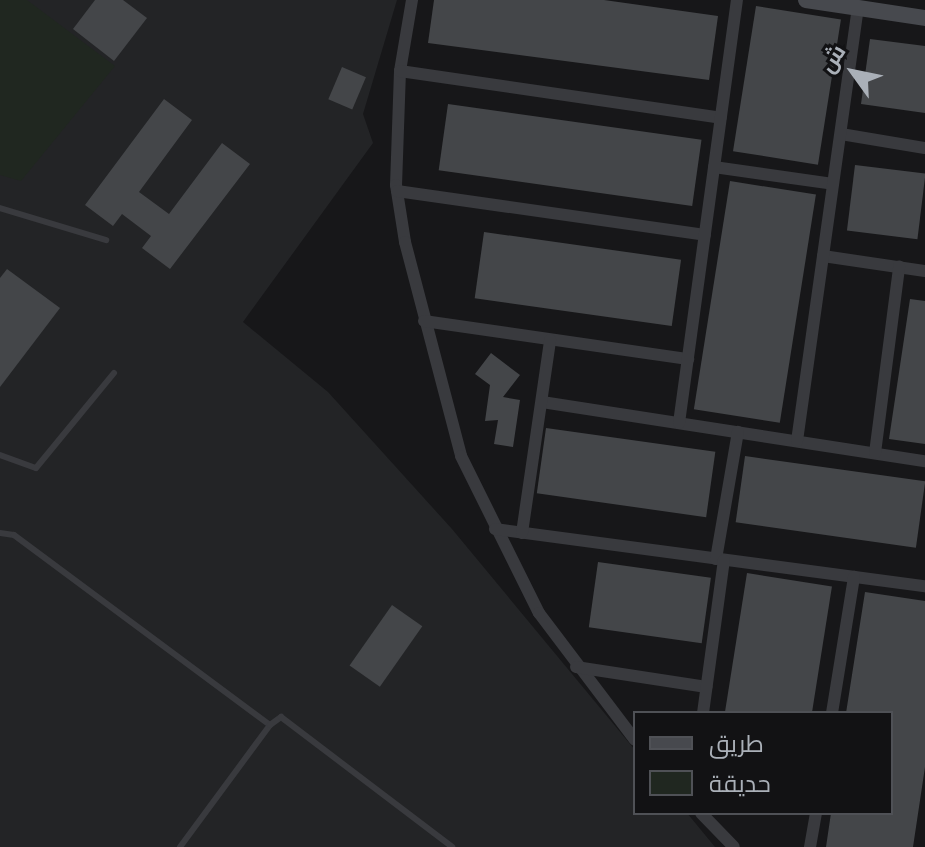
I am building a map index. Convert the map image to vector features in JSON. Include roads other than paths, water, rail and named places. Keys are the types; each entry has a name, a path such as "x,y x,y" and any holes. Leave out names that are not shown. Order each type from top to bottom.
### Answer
{"street":[{"path":"412,0 400,71 397,191 424,321 461,456 539,613 576,667 633,738"},
{"path":"679,423 737,0"},
{"path":"806,0 925,18"},
{"path":"797,441 858,8"},
{"path":"400,71 721,118"},
{"path":"841,134 925,148"},
{"path":"714,167 833,184"},
{"path":"397,191 705,235"},
{"path":"823,256 925,271"},
{"path":"875,453 899,267"},
{"path":"424,321 688,359"},
{"path":"522,533 550,340"},
{"path":"542,402 925,461"},
{"path":"703,711 738,432"},
{"path":"495,529 925,586"},
{"path":"832,711 854,577"},
{"path":"576,667 706,687"},
{"path":"703,815 734,847"},
{"path":"810,847 816,815"}],"lane":[{"path":"0,208 106,240"},
{"path":"0,455 36,468 114,373"},
{"path":"0,533 14,535 270,725"},
{"path":"180,847 270,725 281,717 452,847"}]}
